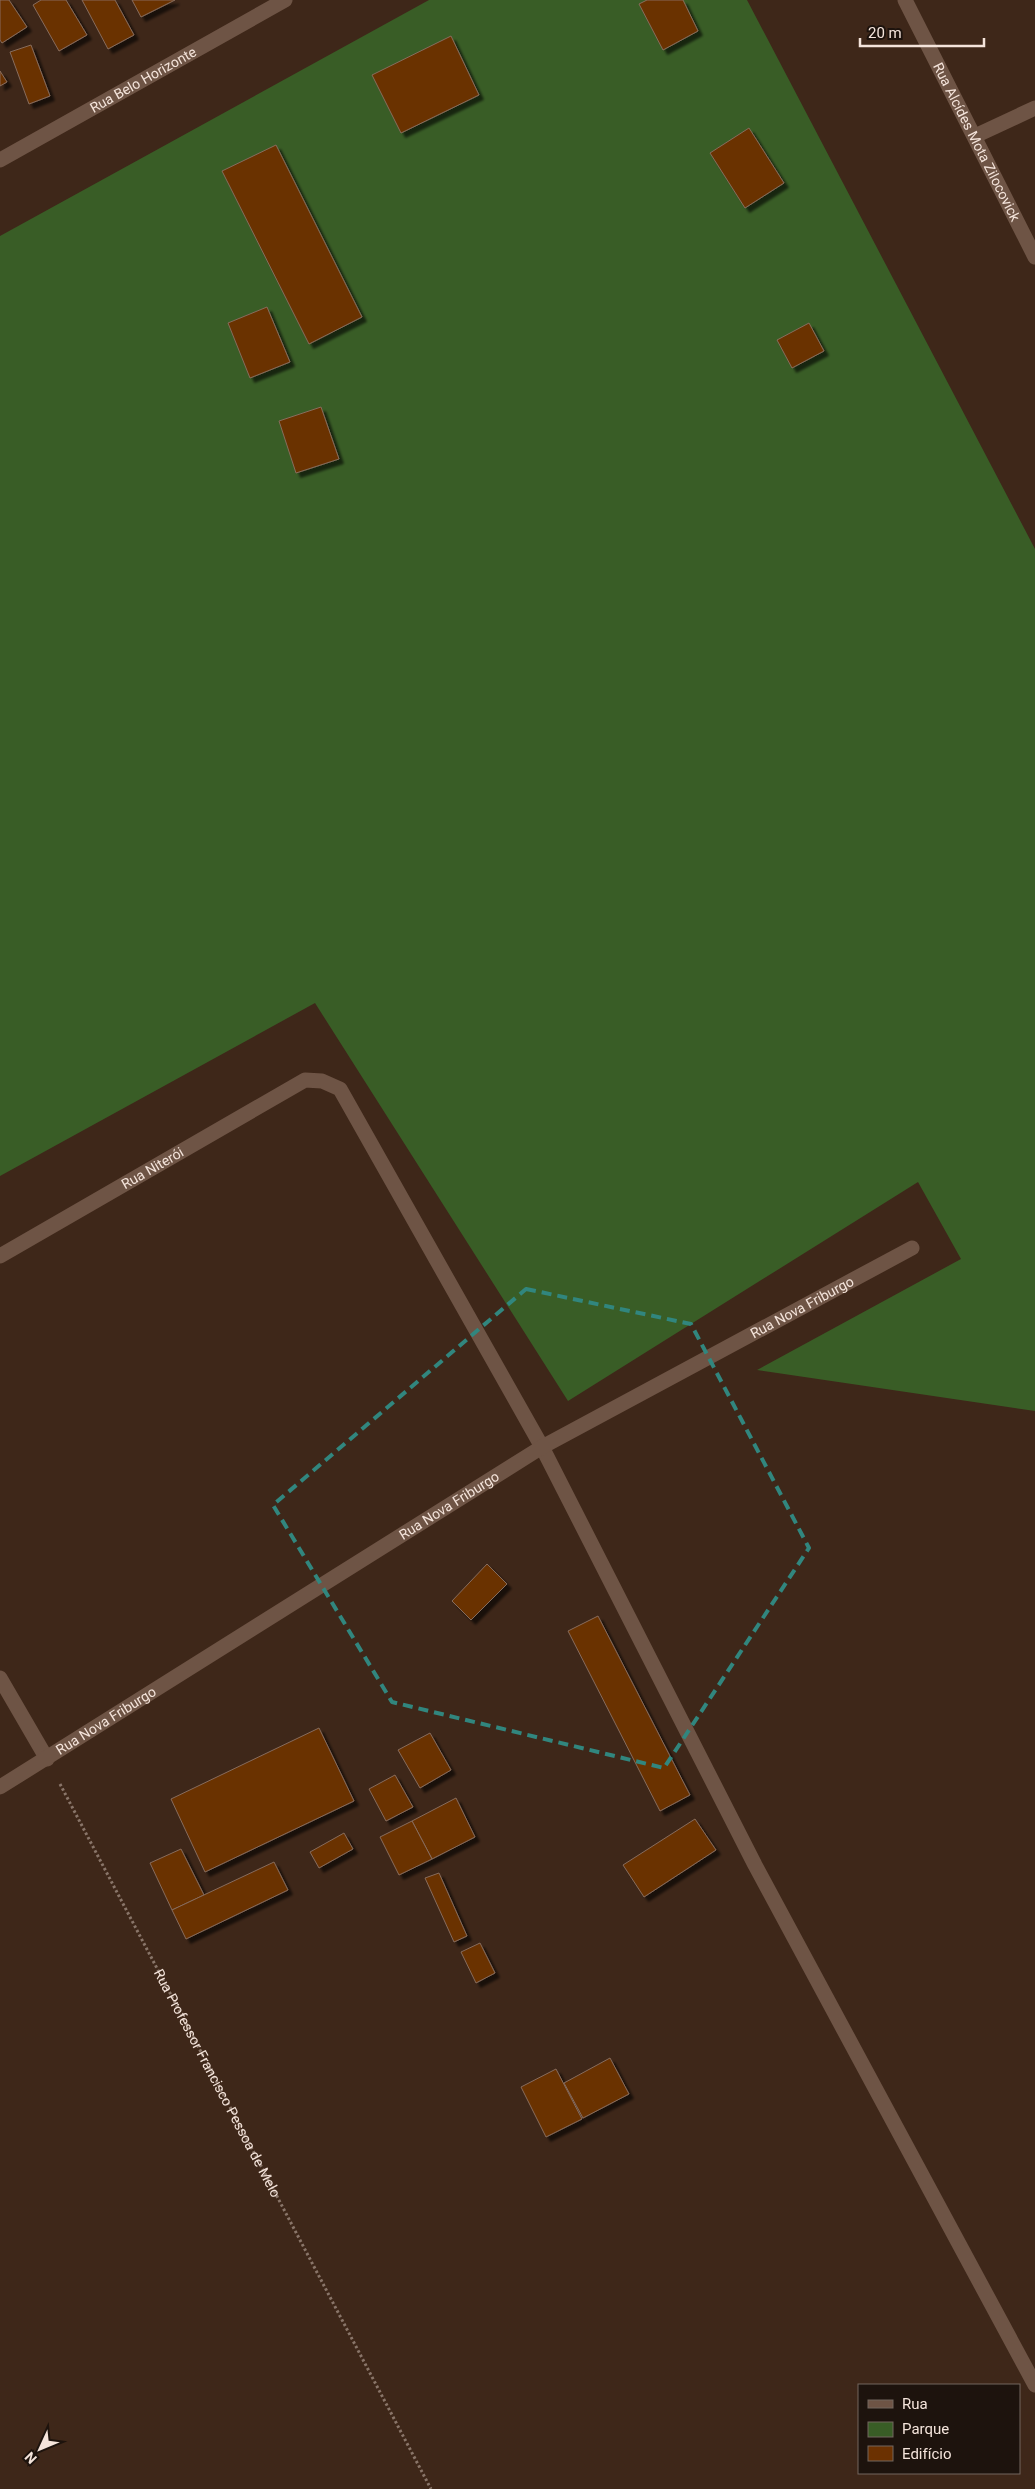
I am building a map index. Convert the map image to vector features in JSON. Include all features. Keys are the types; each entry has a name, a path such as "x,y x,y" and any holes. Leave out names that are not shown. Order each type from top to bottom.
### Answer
{"street":[{"name":"Rua Belo Horizonte","path":"0,160 285,0"},
{"name":"Rua Alcídes Mota Zilocovick","path":"906,0 1035,257"},
{"path":"975,136 1035,108"},
{"name":"Rua Niterói","path":"0,1256 305,1080 322,1082 340,1090 542,1447"},
{"name":"Rua Nova Friburgo","path":"0,1787 542,1447 912,1248"},
{"path":"542,1447 755,1865 1035,2385"},
{"path":"0,1678 47,1759"}],"path":[{"name":"Rua Professor Francisco Pessoa de Melo","path":"47,1759 431,2489"}],"highlighted area":[{"path":"526,1289 691,1324 809,1548 664,1768 392,1702 273,1505"}],"green space":[{"path":"429,0 747,0 1035,549 1035,1411 757,1370 961,1259 918,1182 568,1401 315,1003 0,1176 0,236"}],"building":[{"path":"0,0 9,0 27,27 2,43 0,40"},
{"path":"41,0 66,0 87,35 59,51 33,5"},
{"path":"82,0 115,0 134,35 108,49"},
{"path":"132,0 175,0 141,17"},
{"path":"647,0 683,0 698,31 663,50 639,4"},
{"path":"451,36 479,95 401,133 372,75"},
{"path":"31,45 50,96 29,104 10,52"},
{"path":"0,71 7,82 0,86"},
{"path":"749,128 784,183 745,208 710,153"},
{"path":"276,145 362,317 309,344 222,171"},
{"path":"267,307 290,362 250,378 228,323"},
{"path":"809,323 824,351 792,368 777,340"},
{"path":"321,407 339,459 296,473 279,421"},
{"path":"487,1564 507,1584 471,1620 452,1601"},
{"path":"598,1616 690,1795 660,1811 568,1631"},
{"path":"319,1728 354,1801 205,1872 171,1799"},
{"path":"430,1733 451,1770 420,1788 398,1750"},
{"path":"395,1775 413,1807 386,1821 369,1789"},
{"path":"456,1798 475,1837 432,1859 412,1821"},
{"path":"695,1819 716,1850 644,1897 623,1865"},
{"path":"412,1821 432,1859 399,1875 380,1837"},
{"path":"344,1833 353,1849 319,1868 310,1852"},
{"path":"181,1849 204,1895 172,1910 150,1863"},
{"path":"274,1862 288,1890 186,1939 172,1910"},
{"path":"439,1873 467,1936 454,1942 425,1878"},
{"path":"480,1943 495,1973 476,1983 461,1952"},
{"path":"610,2058 629,2094 583,2118 564,2083"},
{"path":"556,2069 582,2119 546,2137 521,2087"}]}
